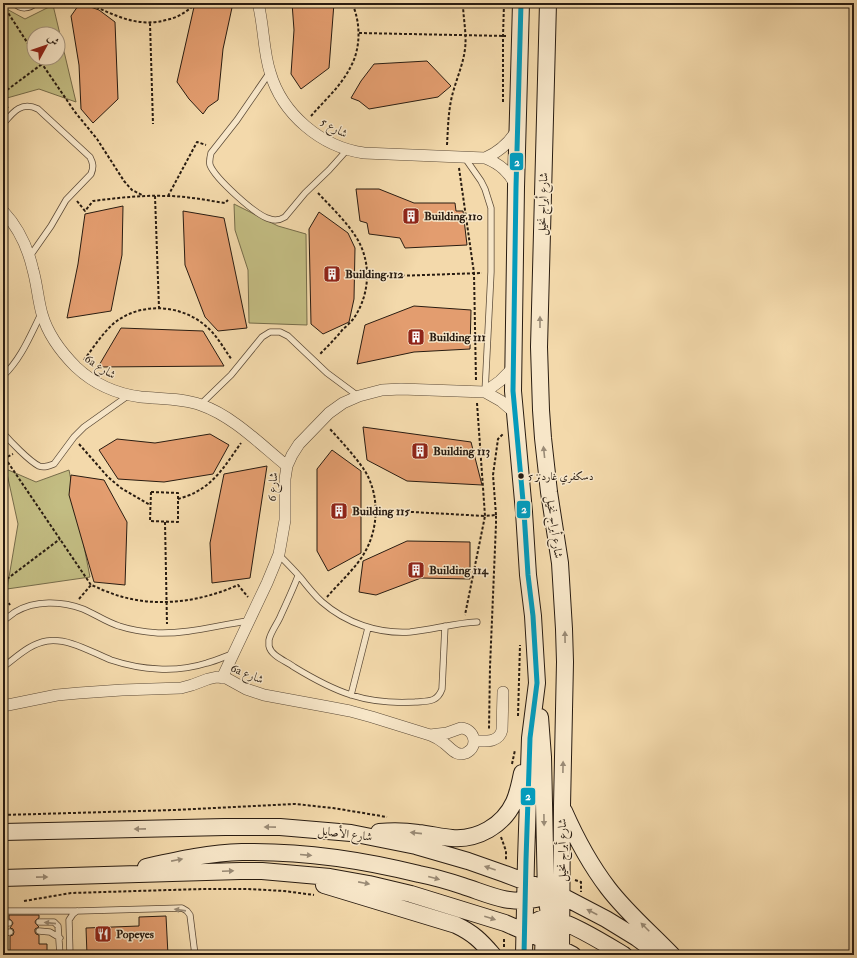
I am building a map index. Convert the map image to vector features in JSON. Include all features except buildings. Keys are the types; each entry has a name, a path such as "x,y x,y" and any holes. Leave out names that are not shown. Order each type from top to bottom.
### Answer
{"main road":[{"name":"شارع أبراج نخيل","path":"521,3 516,187 513,391 533,616 537,683 530,738 526,883 545,895 551,919"},
{"name":"شارع أبراج نخيل","path":"524,955 524,931 545,895 562,872 565,662 564,629 560,563 549,492 543,438 540,371 540,292 548,3"},
{"path":"537,683 543,757 545,895 542,905 551,919 553,934 565,953"},
{"path":"351,833 399,831 452,838 467,838 482,834 506,816 514,803 519,788 530,738"},
{"path":"562,806 568,821 592,864 608,888 672,955"},
{"name":"شارع الأصايل","path":"3,832 225,827 280,828 351,833 416,846 468,861 526,883"},
{"path":"112,875 174,860 242,852 282,853 386,866 460,885 505,900 512,901 545,895 606,919 637,938 660,955"},
{"path":"3,878 240,871 284,872 330,877 370,884 505,922 524,931 544,948 565,953"},
{"path":"284,872 456,925 470,932 484,944 493,955"},
{"path":"544,948 551,919"},
{"path":"524,931 533,923 551,919 586,934 624,955"}],"street":[{"name":"شارع 5","path":"258,3 268,63 274,84 286,106 313,132 346,150 364,153 485,158 504,169 513,180 516,187"},
{"path":"485,158 492,155 510,141 518,129"},
{"name":"6a شارع","path":"3,211 14,224 30,256 46,326 59,349 78,369 89,378 115,391 129,395 177,400 200,405 220,413 287,466"},
{"path":"481,392 500,381 513,368"},
{"name":"شارع 6","path":"222,678 279,554 285,520 285,479 287,466 299,444 323,419 343,403 358,396 391,389 481,392 502,401 515,413"},
{"name":"6a شارع","path":"3,706 57,695 115,690 181,688 217,677 230,680 246,689 264,695 350,711 430,735"},
{"path":"474,741 495,740 501,734 503,692"},
{"path":"465,728 472,733 474,741 469,752 461,754 453,752 441,741 430,735 447,733 465,728"}],"lane":[{"path":"14,3 22,8 27,8 36,3"},
{"path":"270,72 237,120 211,153 209,158 210,164 212,169 222,181 236,195 265,218 280,220 285,217 312,186 330,170 346,150"},
{"path":"3,124 17,109 33,106 42,112 90,156 93,165 93,170 89,178 71,193 61,206 51,226 30,256"},
{"path":"462,157 481,181 489,198 491,218 491,272 481,392"},
{"path":"3,376 20,356 42,313"},
{"path":"200,405 238,368 262,337 270,332 280,332 288,336 327,373 358,396"},
{"path":"3,433 20,451 39,466 49,466 54,464 74,437 89,423 129,395"},
{"path":"279,554 322,602 344,618 368,628 382,631 402,632 425,630 464,622 477,622"},
{"path":"298,576 269,639 270,648 276,655 311,677 351,695 394,703 426,702 435,699 442,689 444,626"},
{"path":"3,621 26,607 50,603 61,603 84,609 108,622 138,631 167,633 193,631 248,621"},
{"path":"351,695 368,628"},
{"path":"3,667 29,648 38,644 56,641 65,642 111,660 158,669 174,669 206,664 233,654"},
{"path":"3,913 6,911 77,911 182,908 190,914 195,955"},
{"path":"70,955 69,920 77,911"},
{"path":"39,922 54,922 59,927 60,955"},
{"path":"39,931 50,932 60,938"},
{"path":"3,933 10,932"}],"path":[{"path":"87,3 125,19 150,23 161,22 173,18 183,13 196,3"},
{"path":"304,124 340,83 351,68 357,51 359,33 357,19 352,3"},
{"path":"446,156 449,111 452,95 463,62 465,48 466,35 463,3"},
{"path":"503,106 504,3"},
{"path":"3,6 26,40"},
{"path":"150,23 153,124"},
{"path":"359,33 520,37"},
{"path":"3,93 39,66"},
{"path":"43,66 75,112 97,139 124,181 132,190 143,196"},
{"path":"168,196 197,142 214,148"},
{"path":"462,157 474,273 481,392 485,516 464,622"},
{"path":"312,186 356,237 363,249 367,277 366,292 361,306 353,319 314,361"},
{"path":"71,193 85,211 93,201 143,196 168,196 225,203 236,195"},
{"path":"155,196 159,308"},
{"path":"367,277 491,272"},
{"path":"78,369 105,332 114,324 135,312 159,308 180,311 191,315 200,321 216,337 238,368"},
{"path":"322,602 364,553 373,532 376,510 370,482 363,469 323,419"},
{"path":"488,741 496,524 493,475 498,439 507,431"},
{"path":"178,499 196,493 220,473 247,433"},
{"path":"74,437 108,477 121,488 150,506"},
{"path":"5,458 91,585 123,597 145,601 167,602 210,596 238,585 256,605"},
{"path":"151,492 178,493 178,499 178,522 150,521 151,492"},
{"path":"376,510 485,516 496,515"},
{"path":"165,522 167,633"},
{"path":"3,582 60,539"},
{"path":"73,606 91,585"},
{"path":"3,595 16,612"},
{"path":"518,718 520,642"},
{"path":"511,767 515,747"},
{"path":"494,826 500,834 506,851"},
{"path":"17,902 71,893 203,889 284,891 317,896"}],"shaded area":[{"path":"53,5 58,26 26,26 26,66 66,66 66,60 76,102 39,89 7,98 3,89 3,7 25,19"},
{"path":"234,204 278,226 306,234 307,325 249,323 248,270 235,230"},
{"path":"6,469 36,482 69,470 90,577 7,589 18,524"}],"transit line":[{"name":"2","path":"521,3 516,187 513,391 528,575 533,616 537,683 530,738 524,955"}],"place":[{"name":"Building 110","path":"411,216"},
{"name":"Building 112","path":"332,274"},
{"name":"Building 111","path":"416,337"},
{"name":"Building 113","path":"420,451"},
{"name":"دسكفري غاردنز 5","path":"521,476"},
{"name":"Building 115","path":"339,511"},
{"name":"Building 114","path":"416,570"},
{"name":"Popeyes","path":"103,934"}]}
